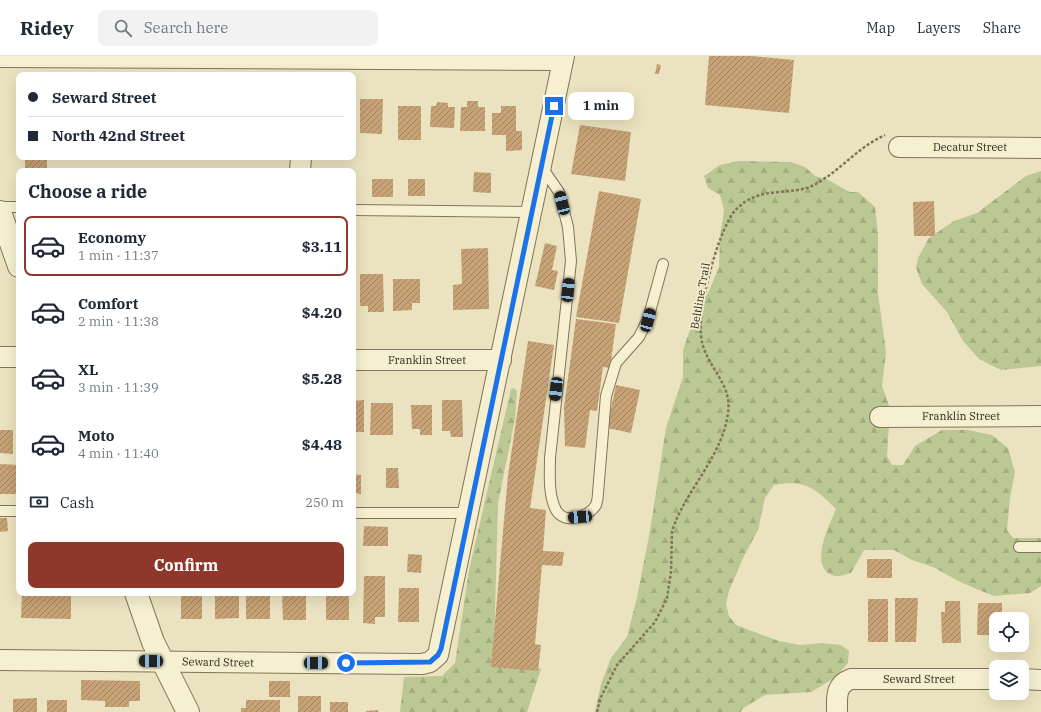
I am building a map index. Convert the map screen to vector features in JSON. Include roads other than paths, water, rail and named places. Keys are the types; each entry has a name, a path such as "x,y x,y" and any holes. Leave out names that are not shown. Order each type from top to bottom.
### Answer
{"street":[{"path":"0,57 301,63 563,58 469,513"},
{"name":"Decatur Street","path":"892,141 1041,148"},
{"path":"0,212 16,257"},
{"path":"0,357 16,357"},
{"name":"Franklin Street","path":"356,360 501,360"},
{"name":"Franklin Street","path":"880,417 1041,416"},
{"name":"Seward Street","path":"0,660 422,664 430,662 441,649 469,513"},
{"path":"137,596 162,661 188,712"},
{"name":"Seward Street","path":"837,712 837,693 843,682 851,678 989,679"},
{"path":"1029,680 1041,680"}],"lane":[{"path":"541,166 560,192 568,227 571,261 550,458 550,483 553,502 557,512 566,518 580,517 588,513 596,505 606,396 616,363 639,337 648,320 663,264"},
{"path":"0,207 16,207"},
{"path":"356,210 531,212"},
{"path":"0,511 16,511"},
{"path":"356,513 469,513"},
{"path":"1019,547 1041,547"}]}
